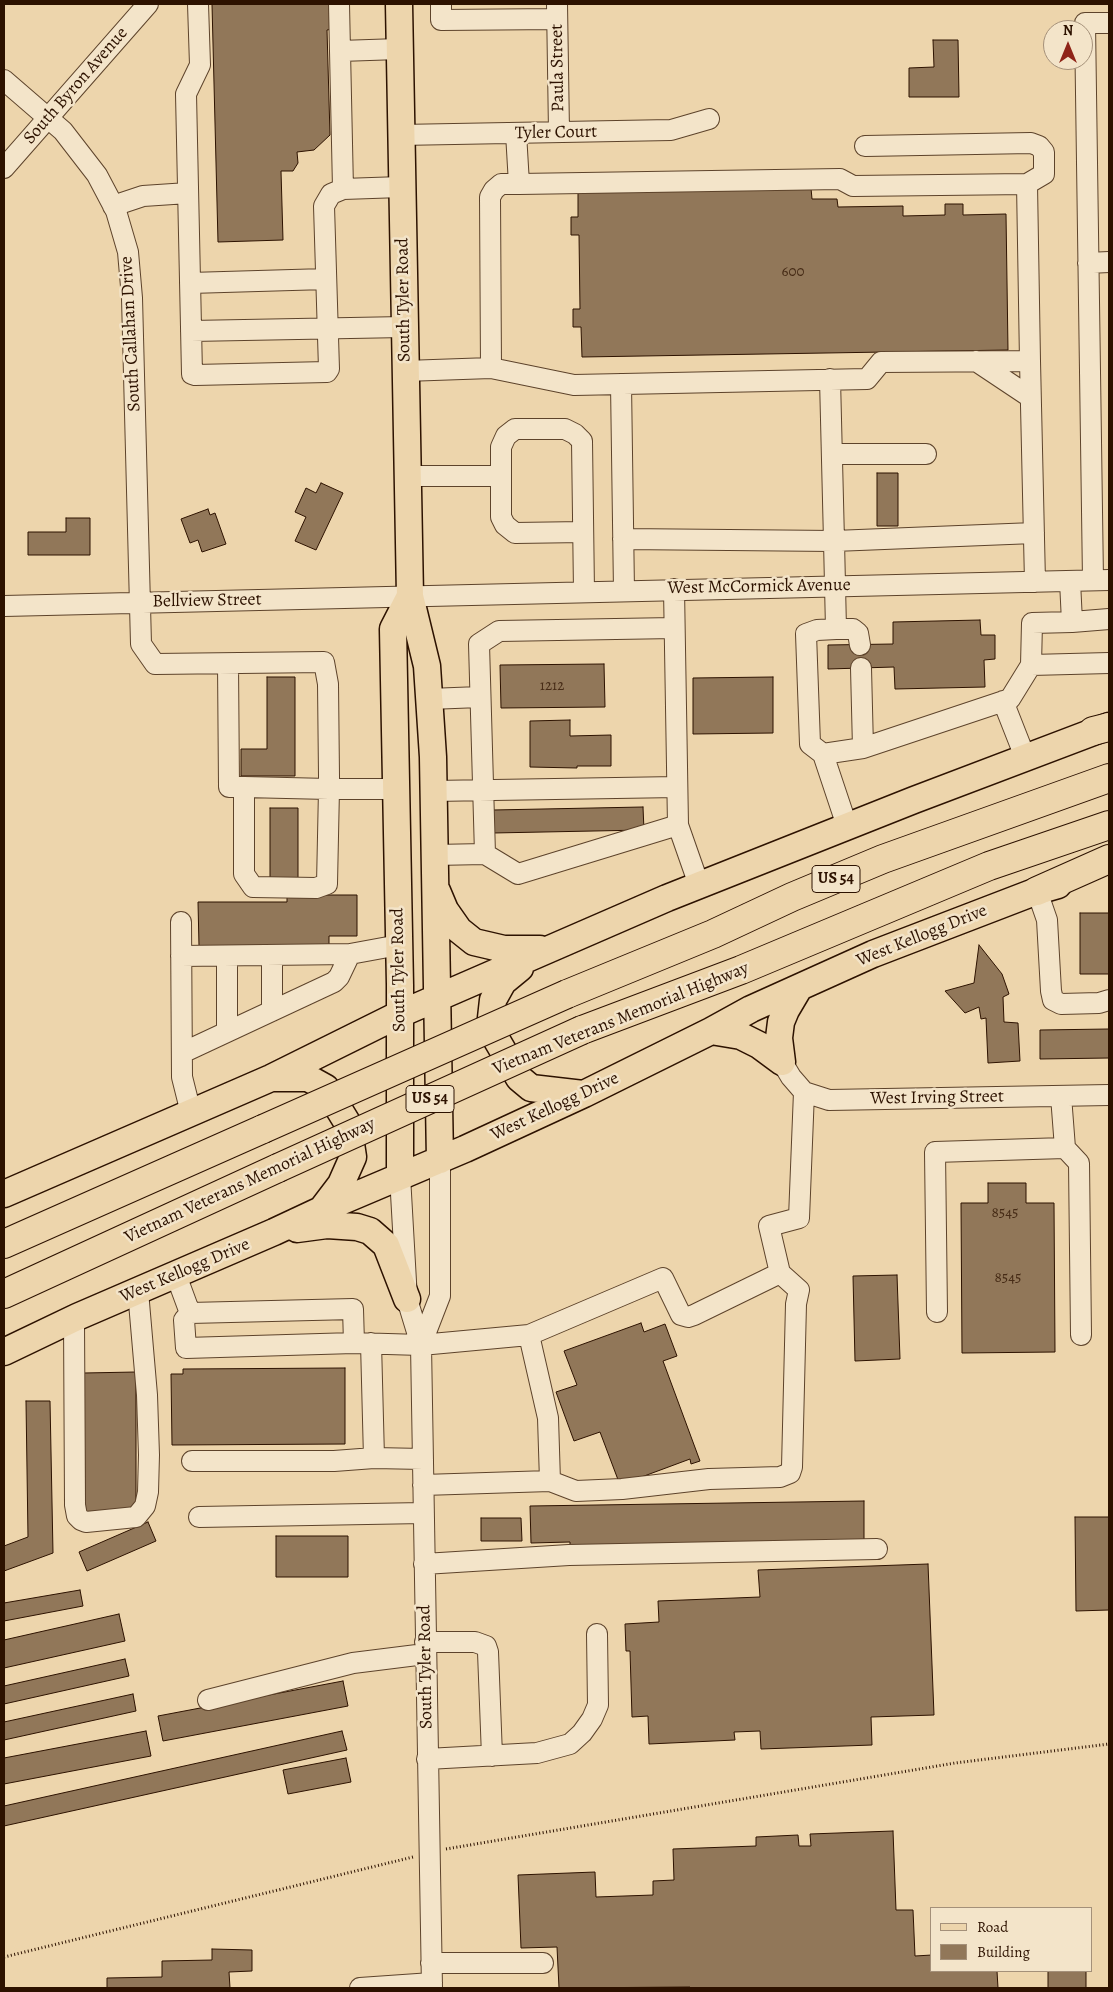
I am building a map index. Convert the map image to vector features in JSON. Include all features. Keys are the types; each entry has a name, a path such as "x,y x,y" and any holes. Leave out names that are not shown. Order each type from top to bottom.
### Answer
{"highway":[{"name":"US 54","path":"4,1244 568,994 713,934 792,897 883,859 1109,778"},
{"name":"Vietnam Veterans Memorial Highway","path":"4,1294 582,1030 741,970 989,866 1109,826"},
{"path":"1037,891 1109,859"}],"main road":[{"name":"South Tyler Road","path":"399,4 410,596 427,666 429,699 433,791 440,1160"},
{"name":"South Tyler Road","path":"400,1176 400,1014 393,629 410,596"},
{"path":"4,1194 271,1078 400,1014 699,885 847,826 1104,728"},
{"name":"West Kellogg Drive","path":"4,1352 321,1210 440,1160 584,1094 711,1032 752,1009 873,954 1037,891 1109,872"},
{"path":"435,886 445,910 459,930 474,942 504,949 542,954"},
{"path":"542,954 503,982 492,1000 491,1018 495,1037 519,1078 531,1088 546,1092 584,1094"},
{"path":"782,1062 779,1038 781,1022 799,988"},
{"path":"711,1032 741,1036 759,1045 782,1062"},
{"path":"271,1078 308,1078 326,1088 348,1124 352,1157 341,1184 321,1210"},
{"path":"274,1232 327,1224 357,1227 370,1231 386,1245 407,1298"}],"street":[{"name":"South Byron Avenue","path":"4,168 148,4"},
{"path":"198,4 200,65 186,94 191,371 195,376 325,373 329,369 324,206 331,194 343,189 402,187"},
{"path":"339,4 343,189"},
{"path":"441,4 441,20 557,12"},
{"name":"Paula Street","path":"557,12 559,132"},
{"path":"1101,580 1100,480 1088,263 1085,23 1109,23"},
{"path":"340,51 399,49"},
{"name":"South Callahan Drive","path":"4,80 63,131 97,175 113,206 128,252 132,298 138,602 141,644 155,664 228,664"},
{"name":"Tyler Court","path":"400,135 671,130 709,119"},
{"path":"516,133 519,184"},
{"path":"491,368 490,197 501,184 840,179 853,186 1027,184 1044,174 1044,152 1039,146 1031,143 866,146"},
{"path":"1027,184 1035,582"},
{"path":"113,206 143,196 188,193"},
{"path":"1088,263 1109,262"},
{"path":"190,283 326,279"},
{"path":"190,331 404,327"},
{"path":"405,371 491,368 574,385 867,379 881,362 1030,360"},
{"path":"976,361 1030,397"},
{"path":"830,379 836,629"},
{"path":"621,384 624,591"},
{"path":"583,532 515,533 505,525 501,518 501,447 506,436 515,429 565,428 582,441 584,592"},
{"path":"832,454 926,454"},
{"path":"407,476 501,476"},
{"path":"623,539 834,541 1034,533"},
{"name":"West McCormick Avenue","path":"410,596 1101,580"},
{"path":"1070,581 1072,622"},
{"path":"674,589 678,825 699,885"},
{"name":"Bellview Street","path":"4,606 410,596"},
{"path":"823,754 863,748 1010,699 1031,665 1032,623 1109,619"},
{"path":"485,854 479,644 499,631 674,628"},
{"path":"847,826 823,754 810,744 806,634 817,630 853,629 858,634 860,645"},
{"path":"244,787 244,874 253,887 316,888 327,884 329,789 328,684 324,662 228,664 229,787 244,787 329,789 397,789"},
{"path":"1031,665 1109,664"},
{"path":"861,668 863,748"},
{"path":"429,699 480,697"},
{"path":"1003,702 1025,757"},
{"path":"433,791 676,787"},
{"path":"434,855 485,854 518,874 678,825"},
{"path":"1037,891 1047,920 1053,1000 1061,1004 1100,1003 1109,1000"},
{"path":"181,922 182,1078 191,1113"},
{"path":"181,956 350,954 399,944"},
{"path":"182,1053 334,982 339,977 350,954"},
{"path":"272,955 272,1011"},
{"path":"227,956 227,1032"},
{"path":"423,1484 550,1481 576,1491 622,1489 709,1479 780,1478 790,1473 792,1467 796,1304 799,1290 780,1273 769,1226 799,1218 804,1092 790,1077 782,1062"},
{"name":"West Irving Street","path":"804,1092 829,1100 1109,1095"},
{"path":"1061,1096 1065,1148 1079,1163 1081,1335"},
{"path":"938,1312 935,1152 1065,1148"},
{"name":"South Tyler Road","path":"420,1345 440,1296 440,1160"},
{"name":"South Tyler Road","path":"400,1176 407,1298 420,1345 432,1986"},
{"path":"374,1458 363,1343 353,1309 190,1313 184,1320 186,1348 363,1343 420,1345 529,1336 663,1278 681,1315 688,1317 780,1273"},
{"path":"176,1275 190,1313"},
{"path":"74,1320 75,1495 77,1516 86,1522 136,1517 145,1506 148,1492 149,1456 148,1395 138,1291"},
{"path":"529,1336 548,1418 550,1481"},
{"path":"192,1460 334,1461 374,1458 423,1459"},
{"path":"199,1517 423,1513"},
{"path":"424,1564 569,1555 877,1549"},
{"path":"427,1759 537,1753 570,1744 582,1733 592,1719 598,1705 597,1634"},
{"path":"208,1700 353,1663 425,1648 476,1642 486,1646 488,1652 492,1756"},
{"path":"431,1963 543,1963"},
{"path":"360,1988 432,1986"}],"path":[{"path":"4,1956 463,1844 955,1763 1109,1744"}],"building":[{"path":"212,4 333,4 333,29 327,30 330,135 314,150 297,152 298,163 293,171 281,171 283,240 218,242"},
{"path":"933,40 958,40 959,97 909,97 909,68 934,67"},
{"path":"811,188 812,199 837,199 838,207 903,206 903,216 945,215 945,204 963,204 963,215 1006,214 1008,350 582,357 581,327 573,327 573,309 580,309 579,235 571,235 571,217 578,217 578,192"},
{"path":"877,473 898,473 898,526 877,526"},
{"path":"321,483 343,493 316,550 295,541 306,517 295,512 306,488 316,493"},
{"path":"208,509 210,515 215,513 226,544 202,552 198,540 190,543 181,519"},
{"path":"66,518 90,518 90,555 28,555 28,532 66,532"},
{"path":"980,620 981,635 995,635 995,659 984,660 985,687 895,689 894,667 828,669 828,645 893,644 893,622"},
{"path":"604,664 605,707 501,708 500,665"},
{"path":"267,677 295,677 295,776 241,776 241,749 267,749"},
{"path":"773,677 773,733 693,734 693,678"},
{"path":"570,720 570,736 611,735 611,766 577,766 577,768 530,767 530,721"},
{"path":"643,807 644,830 493,833 493,810"},
{"path":"270,808 298,808 298,881 270,881"},
{"path":"287,895 357,895 357,936 329,936 329,945 199,946 198,902 287,902"},
{"path":"1080,913 1109,913 1109,974 1080,974"},
{"path":"979,945 1002,974 1009,994 1003,997 1004,1022 1018,1023 1020,1061 988,1063 986,1018 981,1019 979,1007 965,1013 945,991 974,983"},
{"path":"1109,1029 1109,1058 1040,1059 1040,1030"},
{"path":"988,1183 1026,1183 1026,1203 1054,1203 1055,1352 962,1353 961,1203 988,1203"},
{"path":"897,1275 900,1359 855,1361 853,1276"},
{"path":"641,1323 644,1332 665,1324 677,1356 663,1361 700,1461 691,1464 690,1459 620,1485 600,1432 574,1441 556,1392 577,1385 564,1351"},
{"path":"345,1368 345,1444 172,1445 171,1374 183,1374 183,1369"},
{"path":"136,1372 136,1514 85,1514 84,1373"},
{"path":"26,1401 50,1401 53,1553 4,1571 4,1546 28,1537"},
{"path":"864,1501 864,1545 570,1549 570,1542 531,1543 530,1506"},
{"path":"1075,1517 1109,1517 1109,1610 1076,1611"},
{"path":"481,1518 521,1518 522,1541 481,1541"},
{"path":"148,1522 156,1541 87,1571 79,1552"},
{"path":"276,1536 348,1536 348,1577 276,1577"},
{"path":"928,1564 934,1715 871,1717 872,1745 761,1749 760,1731 734,1732 735,1740 649,1744 648,1716 632,1717 630,1651 626,1651 625,1624 659,1622 658,1601 760,1597 758,1570"},
{"path":"80,1590 83,1606 4,1621 4,1603"},
{"path":"119,1614 125,1641 4,1668 4,1640"},
{"path":"125,1659 129,1676 4,1704 4,1686"},
{"path":"343,1681 348,1706 163,1741 158,1716"},
{"path":"133,1694 136,1711 4,1740 4,1722"},
{"path":"146,1731 151,1756 4,1784 4,1758"},
{"path":"342,1731 347,1750 4,1826 4,1806"},
{"path":"346,1758 351,1782 288,1794 283,1770"},
{"path":"893,1831 896,1910 913,1910 915,1956 930,1955 930,1972 997,1972 998,1988 559,1988 557,1947 521,1948 518,1875 595,1872 596,1897 653,1895 653,1881 674,1880 673,1849 756,1846 756,1837 798,1835 799,1846 811,1846 810,1834"},
{"path":"212,1949 252,1950 252,1971 229,1972 230,1988 107,1988 107,1978 162,1977 162,1961 212,1960"},
{"path":"1048,1972 1086,1972 1086,1988 1048,1988"}]}
